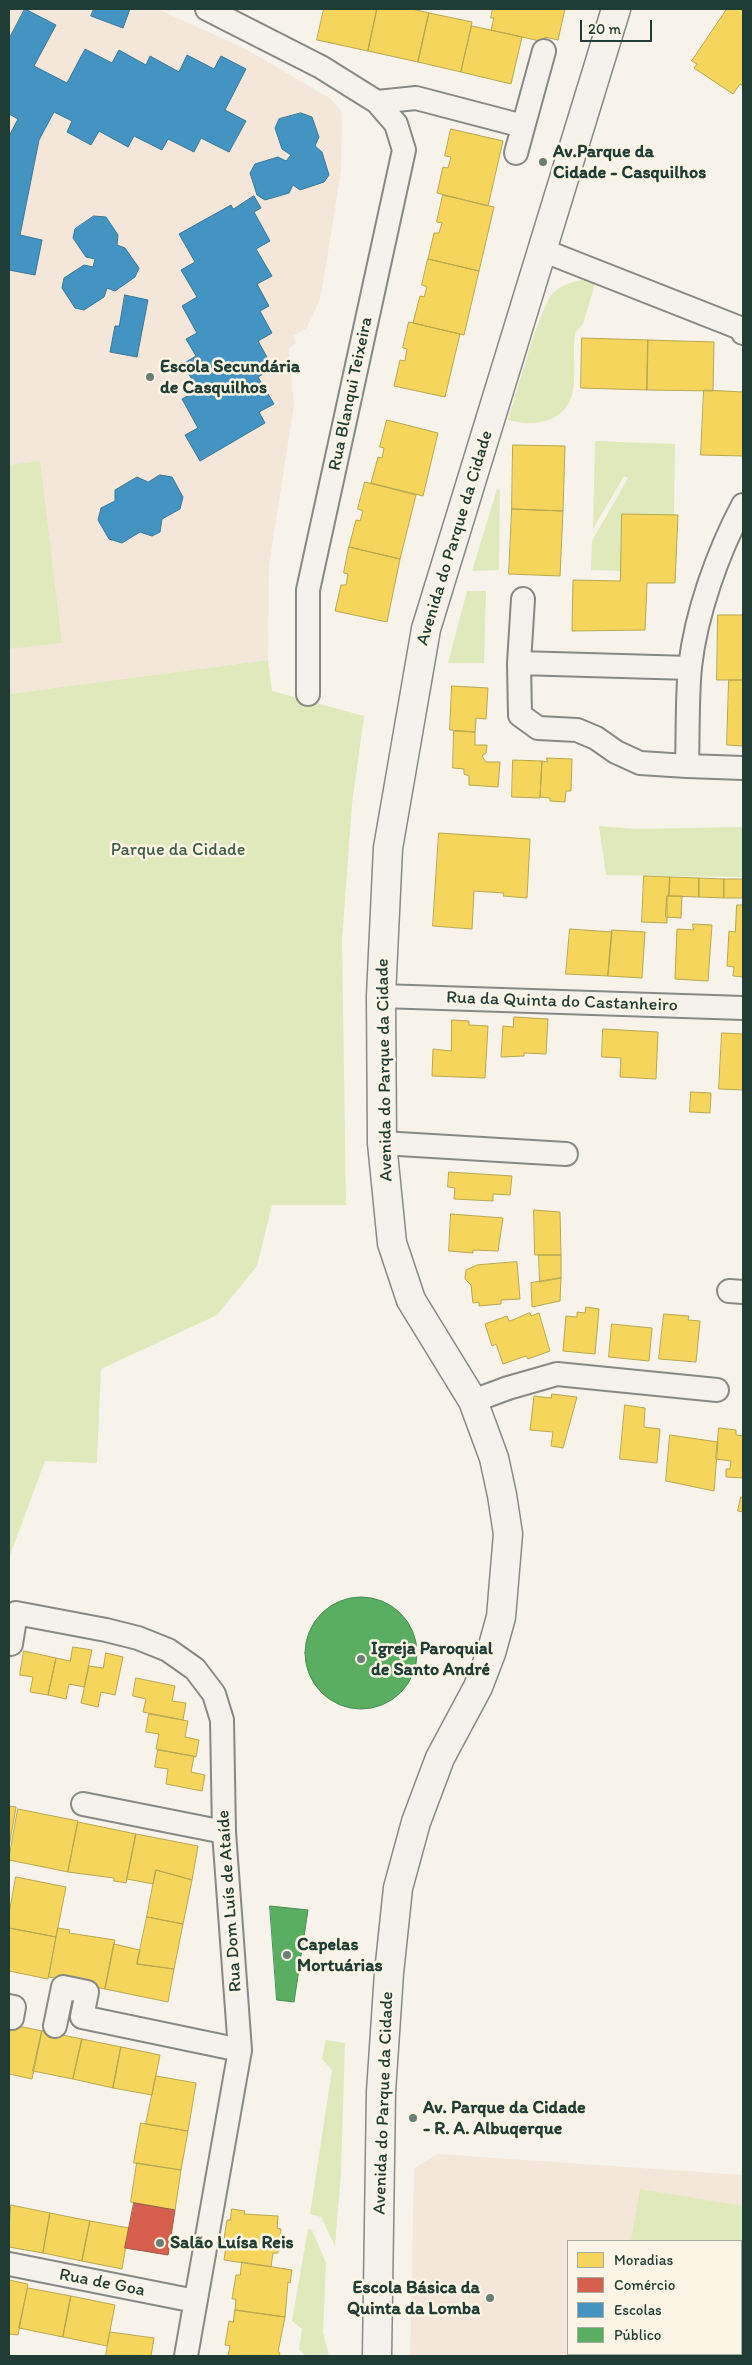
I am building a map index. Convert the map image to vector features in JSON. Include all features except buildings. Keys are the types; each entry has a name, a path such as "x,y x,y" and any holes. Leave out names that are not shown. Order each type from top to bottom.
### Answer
{"street":[{"name":"Rua Blanqui Teixeira","path":"207,9 234,15 377,102 396,124 404,150 308,590 308,694"},
{"name":"Avenida do Parque da Cidade","path":"378,2356 381,2092 389,1973 398,1888 416,1822 440,1758 478,1687 491,1653 501,1617 506,1576 508,1534 494,1458 473,1401 410,1300 392,1243 382,1143 381,996 388,848 426,629 616,9"},
{"path":"516,153 544,51"},
{"path":"377,102 416,98 523,126"},
{"path":"542,250 742,328"},
{"path":"687,766 690,668 696,630 718,561 743,505"},
{"path":"523,599 519,663 520,715 538,728 577,730 596,738 616,752 640,763 743,768"},
{"path":"519,663 690,668"},
{"name":"Rua da Quinta do Castanheiro","path":"381,996 743,1008"},
{"path":"382,1143 566,1154"},
{"path":"473,1401 508,1388 557,1374 717,1390"},
{"name":"Rua Dom Luís de Ataíde","path":"11,1644 16,1613 138,1638 168,1650 195,1670 214,1694 222,1720 224,1832 240,2050 186,2356"},
{"path":"83,1804 224,1832"},
{"path":"55,2026 63,1987 87,1992 82,2017 240,2050"},
{"name":"Rua de Goa","path":"9,2264 195,2301"}],"shaded area":[{"name":"Escola Secundária de Casquilhos","path":"9,9 157,9 242,47 331,99 342,112 341,171 322,290 319,302 306,329 293,336 296,343 289,349 294,405 269,566 268,660 9,694"},
{"name":"Escola Básica da Quinta da Lomba","path":"438,2154 743,2175 743,2356 410,2356 414,2168"}],"green space":[{"path":"582,280 595,284 583,324 575,333 574,383 572,396 567,406 560,414 542,422 531,423 508,420 535,332 548,300 560,287"},
{"path":"595,441 675,444 674,515 622,514 621,571 591,570 592,541 628,478 624,476 593,529"},
{"path":"40,461 62,643 9,649 9,465"},
{"path":"497,489 500,490 499,570 472,571"},
{"path":"467,591 486,591 484,663 448,663"},
{"name":"Parque da Cidade","path":"268,660 272,691 364,716 352,804 342,941 346,1205 272,1205 257,1266 217,1315 101,1369 97,1463 45,1461 9,1558 9,694"},
{"path":"599,826 635,829 743,827 743,877 606,875"},
{"path":"326,2040 345,2043 341,2172 335,2246 321,2217 310,2214 332,2070 322,2059"},
{"path":"640,2189 743,2206 743,2334 742,2240 631,2240"},
{"path":"308,2229 312,2230 326,2263 323,2332 329,2356 306,2356 299,2349 302,2329 292,2321"}],"place":[{"name":"Av.Parque da Cidade - Casquilhos","path":"543,162"},
{"name":"Escola Secundária de Casquilhos","path":"150,377"},
{"name":"Igreja Paroquial de Santo André","path":"361,1659"},
{"name":"Capelas Mortuárias","path":"287,1955"},
{"name":"Av. Parque da Cidade - R. A. Albuqerque","path":"413,2118"},
{"name":"Salão Luísa Reis","path":"160,2243"},
{"name":"Escola Básica da Quinta da Lomba","path":"490,2298"}]}
